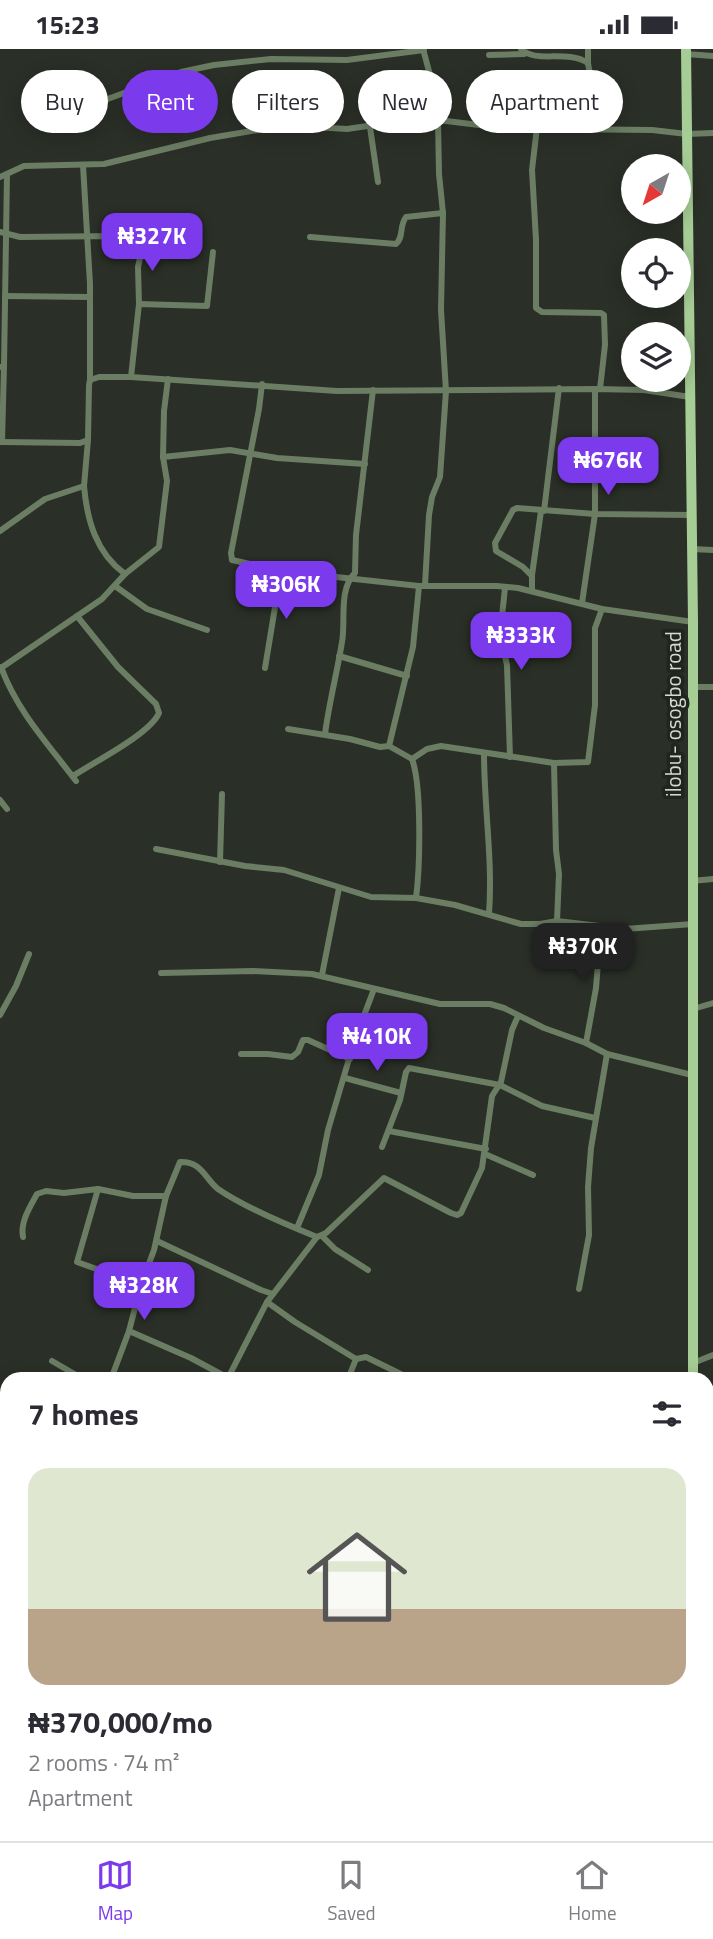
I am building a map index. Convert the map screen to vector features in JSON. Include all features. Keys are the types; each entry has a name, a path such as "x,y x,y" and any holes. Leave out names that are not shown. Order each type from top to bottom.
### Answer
{"main road":[{"name":"ilobu- osogbo road","path":"686,51 693,622 693,1372"}],"street":[{"path":"589,49 589,70"},
{"path":"108,99 181,72 214,65 271,59 347,60 424,50 429,70"},
{"path":"686,51 713,56"},
{"path":"489,55 524,52 569,53 588,63"},
{"path":"88,440 80,443 1,442 5,296 3,175 32,165 116,162 210,138 270,128 358,128"},
{"path":"623,130 713,134"},
{"path":"371,133 378,182"},
{"path":"389,747 413,647 429,515 432,497 440,477 446,391 440,310 443,213 438,133"},
{"path":"536,133 532,170 536,309 542,312 604,315 605,345 598,389 595,514 582,603"},
{"path":"83,165 90,297 90,380 84,486 87,511 95,539 108,559 125,574"},
{"path":"310,237 396,244 401,239 402,225 406,217 443,213"},
{"path":"3,233 45,238 118,236 186,243"},
{"path":"131,377 139,304 138,267 144,240"},
{"path":"139,304 206,307 209,302 213,252"},
{"path":"5,296 90,297"},
{"path":"90,380 99,377 131,377 262,384 308,390 644,390 690,397"},
{"path":"76,616 112,660 156,703 159,713 140,733 75,778 35,730 9,691 1,667 76,616 102,599 125,574 159,547 167,481 163,457 167,379"},
{"path":"262,384 231,558 234,561 281,571 422,586 532,590 602,609 693,622"},
{"path":"532,590 559,388"},
{"path":"325,734 342,641 344,604 350,577 355,573 356,535 373,390"},
{"path":"163,457 230,450 277,458 365,464"},
{"path":"0,531 45,499 84,486"},
{"path":"532,576 523,567 496,551 495,543 513,510 517,508 595,514 691,515"},
{"path":"691,549 713,550"},
{"path":"265,668 281,571"},
{"path":"115,586 146,609 207,630"},
{"path":"505,587 500,635 508,665 510,757"},
{"path":"412,759 427,749 441,746 554,763 586,763 590,758 596,674 594,633 602,609"},
{"path":"339,656 407,676"},
{"path":"692,687 713,687"},
{"path":"288,729 389,747 412,759"},
{"path":"484,753 489,914"},
{"path":"412,759 416,782 418,838 419,875 416,898"},
{"path":"554,763 559,874 557,921"},
{"path":"220,862 222,794"},
{"path":"0,800 7,809"},
{"path":"156,849 220,862 284,870 371,897 416,898 455,905 521,924 557,921 650,928 692,924"},
{"path":"692,881 713,880"},
{"path":"322,975 339,888"},
{"path":"586,1044 596,988 601,926"},
{"path":"0,1015 29,954"},
{"path":"161,973 253,971 322,975 440,1004 490,1004 607,1054 692,1075"},
{"path":"297,1228 319,1175 328,1130 374,989"},
{"path":"693,1009 713,1003"},
{"path":"232,1372 273,1294 320,1236 384,1178 429,1203 459,1214 473,1190 486,1152 490,1103 499,1085 518,1016"},
{"path":"241,1054 292,1057 298,1052 300,1044 309,1040 350,1059"},
{"path":"579,1289 589,1235 589,1167 607,1054"},
{"path":"382,1147 390,1131 409,1068 499,1085 542,1106 596,1118"},
{"path":"345,1078 401,1093"},
{"path":"390,1131 486,1152 533,1175"},
{"path":"114,1372 157,1241 166,1196 180,1162 186,1161 200,1168 214,1185 235,1201 320,1236 368,1270"},
{"path":"23,1237 24,1223 37,1194 46,1191 64,1193 98,1189 133,1196 166,1196"},
{"path":"98,1189 77,1262 141,1285"},
{"path":"157,1241 273,1294"},
{"path":"267,1302 356,1359 366,1357 397,1372"},
{"path":"129,1331 218,1372"},
{"path":"693,1363 713,1355"},
{"path":"351,1372 356,1359"},
{"path":"52,1361 71,1372"}]}
